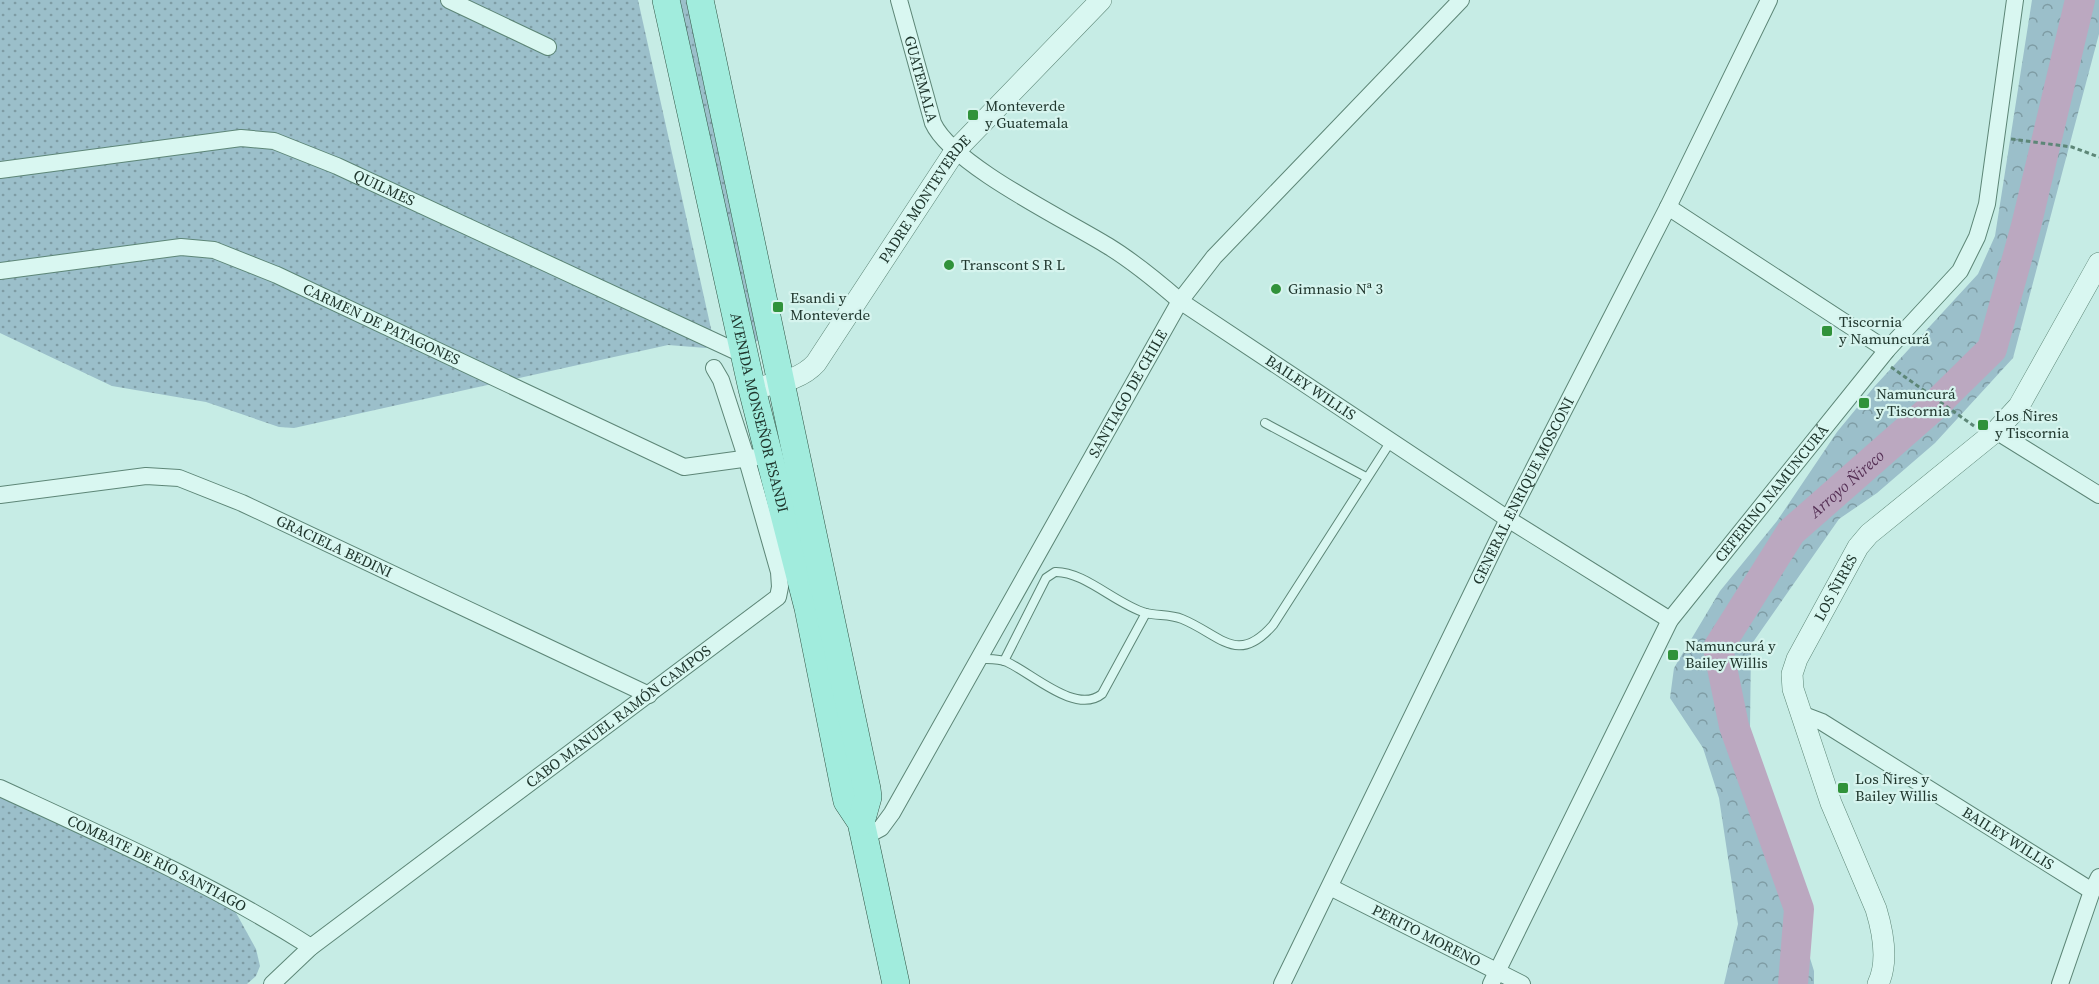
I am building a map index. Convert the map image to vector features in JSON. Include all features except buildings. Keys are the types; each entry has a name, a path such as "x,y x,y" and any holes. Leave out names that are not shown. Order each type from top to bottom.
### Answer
{"main road":[{"name":"AVENIDA MONSEÑOR ESANDI","path":"666,0 752,389 758,456 808,608 847,801 863,829 897,984"},
{"name":"AVENIDA MONSEÑOR ESANDI","path":"700,0 867,789 863,829"}],"street":[{"path":"449,0 548,47"},
{"name":"GUATEMALA","path":"899,0 933,123 939,136 954,152"},
{"name":"PADRE MONTEVERDE","path":"752,389 782,382 808,372 954,152 1101,0"},
{"name":"SANTIAGO DE CHILE","path":"863,829 881,828 892,813 1180,301 1214,257 1461,0"},
{"name":"GENERAL ENRIQUE MOSCONI","path":"1282,984 1508,519 1668,207 1769,0"},
{"name":"CEFERINO NAMUNCURÁ","path":"1494,978 1670,620 1887,350 1960,271 1977,237 1991,181 2015,0"},
{"name":"QUILMES","path":"0,170 241,138 274,141 337,166 744,355"},
{"name":"BAILEY WILLIS","path":"954,152 1057,218 1106,245 1147,272 1180,301 1390,441 1508,519 1670,620"},
{"path":"1668,207 1887,350"},
{"name":"CARMEN DE PATAGONES","path":"0,271 181,248 214,250 277,275 684,467 758,456 795,444"},
{"name":"LOS ÑIRES","path":"1878,984 1884,953 1882,931 1876,909 1831,803 1793,689 1792,674 1802,649 1858,547 1869,534 1996,431 2032,387 2099,263"},
{"name":"CABO MANUEL RAMÓN CAMPOS","path":"272,984 311,947 771,604 780,593 779,572 758,456 714,368"},
{"path":"1996,431 2099,495"},
{"name":"GRACIELA BEDINI","path":"0,495 146,476 178,478 242,503 649,695"},
{"name":"BAILEY WILLIS","path":"1801,714 1822,722 2095,884"},
{"name":"COMBATE DE RÍO SANTIAGO","path":"0,788 184,873 256,912 311,947"},
{"path":"2060,984 2095,884"},
{"name":"PERITO MORENO","path":"1330,887 1494,978 1522,984"}],"lane":[{"path":"1265,423 1366,477"},
{"path":"1004,661 1046,578 1054,572 1069,574 1146,613 1167,614 1183,620 1224,642 1238,646 1250,645 1261,639 1290,599 1390,441"},
{"path":"979,659 1004,661 1076,700 1095,700 1102,694 1146,613"}],"path":[{"path":"2025,140 2072,147 2099,157"},
{"path":"1901,374 1962,418"}],"green space":[{"path":"0,0 638,0 714,342 706,348 668,345 294,428 279,427 206,402 112,386 0,333"},
{"path":"676,0 686,0 758,341 748,343"},
{"path":"2032,0 2099,0 2099,34 2013,358 1935,443 1877,493 1839,519 1751,645 1750,728 1763,806 1814,971 1814,984 1724,984 1738,924 1719,798 1703,748 1670,698 1674,668 1720,591 1777,521 1837,432 1874,387 1978,274 1995,236"},
{"path":"0,796 125,854 235,911 256,949 260,966 256,976 247,984 0,984"}],"waterway":[{"name":"Arroyo Ñireco","path":"1793,984 1799,909 1734,726 1718,648 1791,532 1931,409 1992,349 2026,226 2080,0"}],"place":[{"name":"Monteverde y Guatemala","path":"973,115"},
{"name":"Transcont S R L","path":"949,265"},
{"name":"Gimnasio Nª 3","path":"1276,289"},
{"name":"Esandi y Monteverde","path":"778,307"},
{"name":"Tiscornia y Namuncurá","path":"1827,331"},
{"name":"Namuncurá y Tiscornia","path":"1864,403"},
{"name":"Los Ñires y Tiscornia","path":"1983,425"},
{"name":"Namuncurá y Bailey Willis","path":"1673,655"},
{"name":"Los Ñires y Bailey Willis","path":"1843,788"}]}
